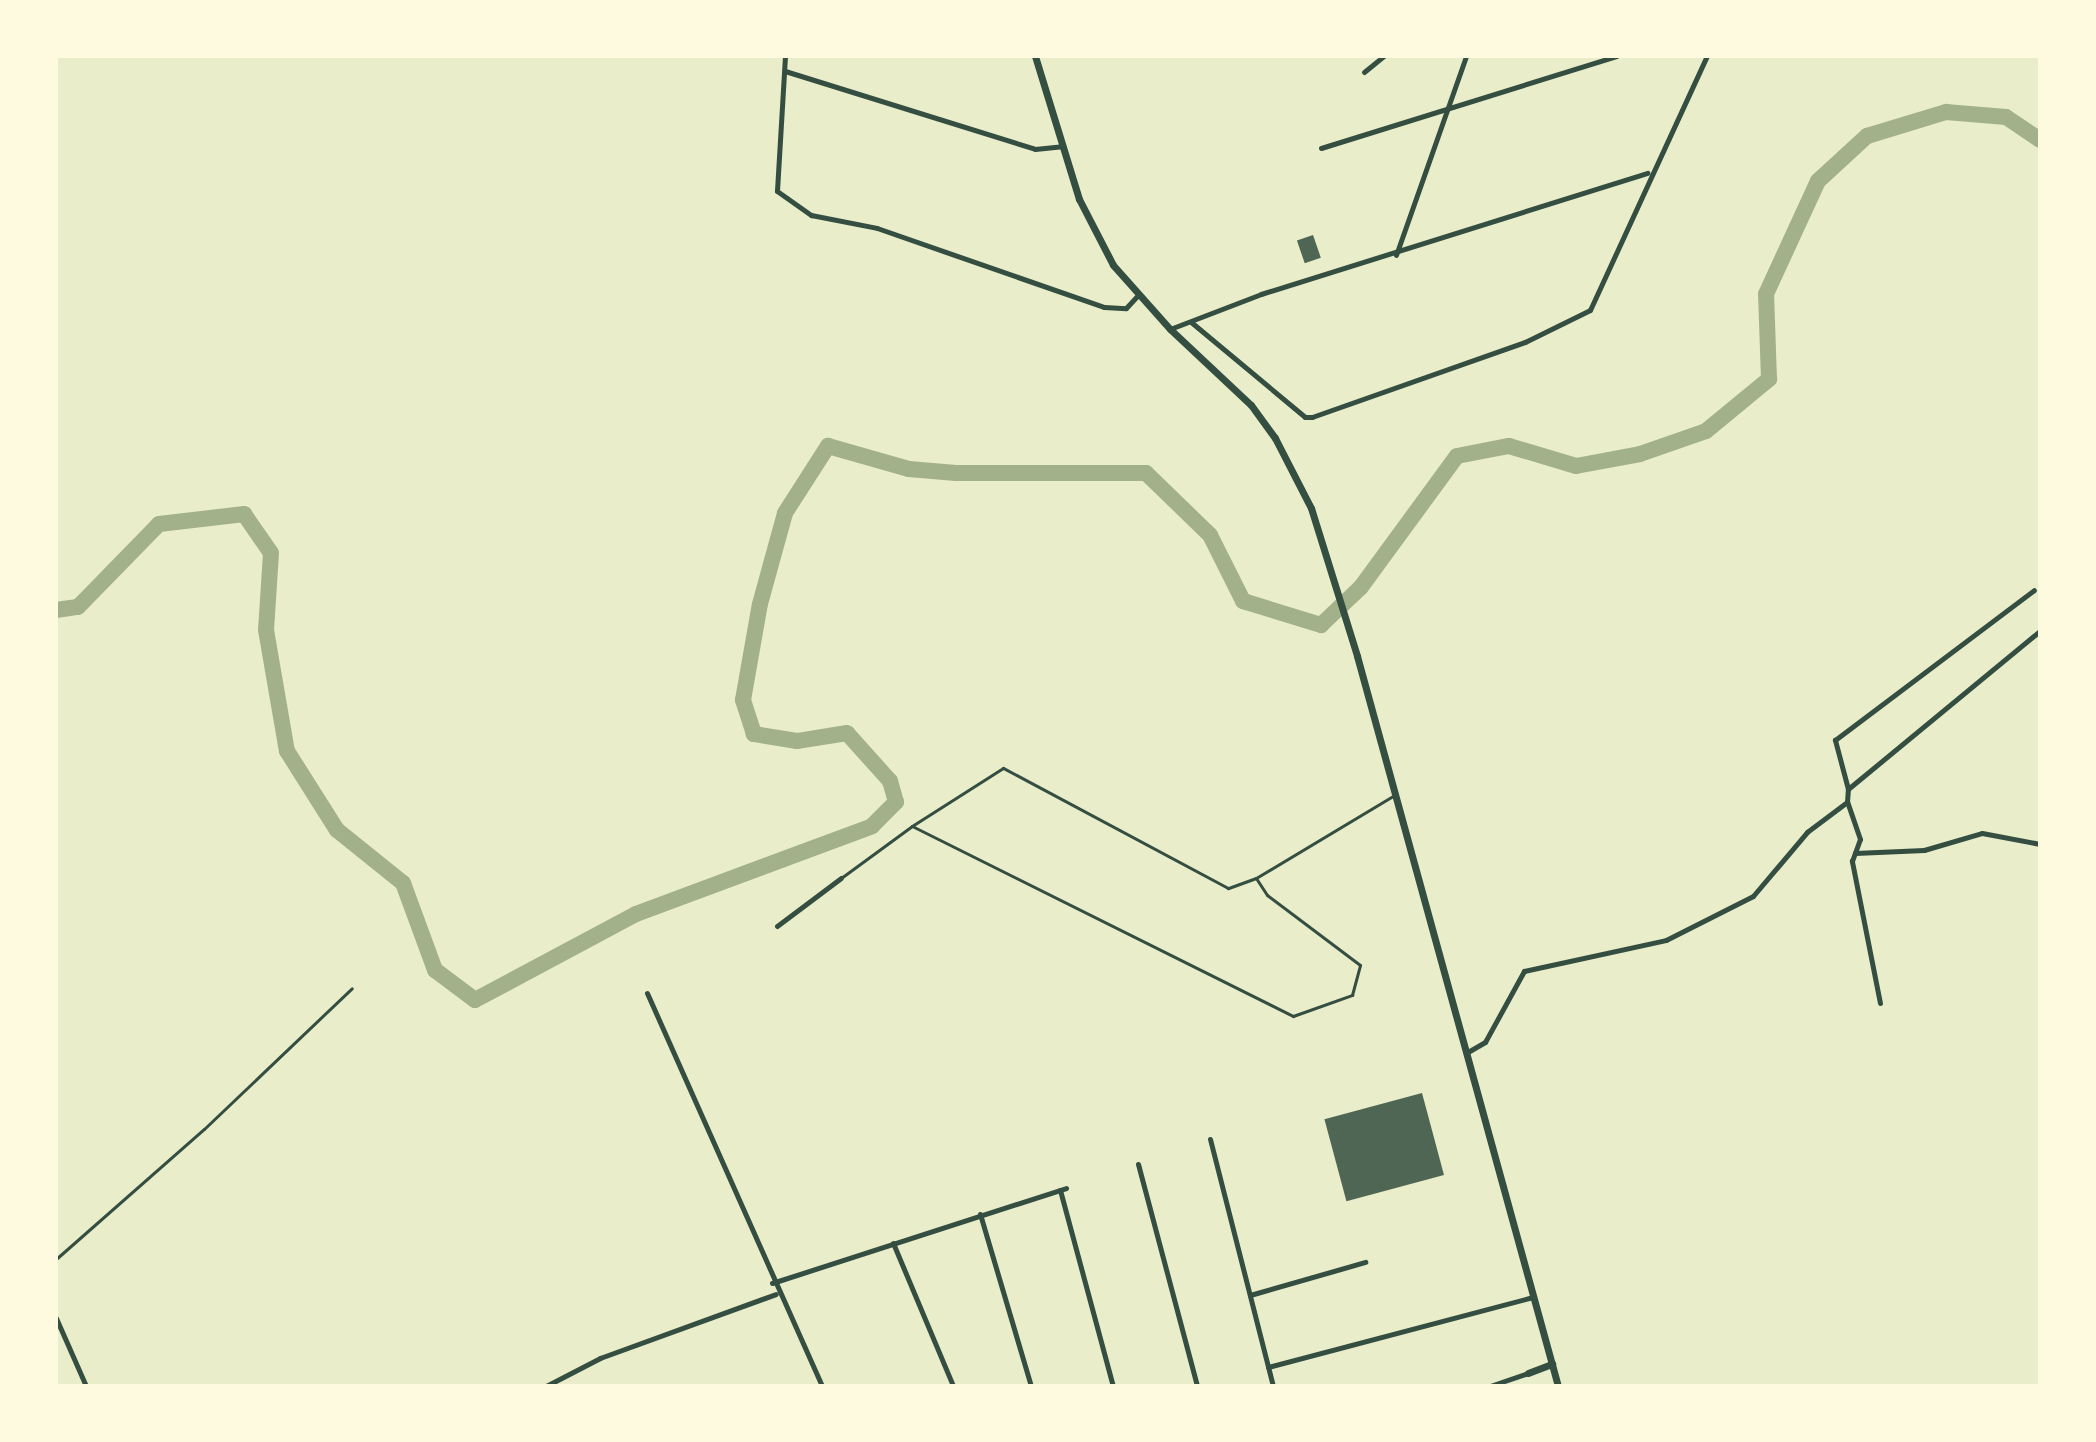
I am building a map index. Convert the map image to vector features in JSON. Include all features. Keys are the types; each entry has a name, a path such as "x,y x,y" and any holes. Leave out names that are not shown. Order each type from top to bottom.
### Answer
{"main road":[{"path":"1035,56 1062,146 1101,246 1137,296 1251,405 1275,438 1299,481 1357,656 1558,1386"},
{"path":"1528,1373 1552,1364"}],"street":[{"path":"785,56 777,191 811,215 877,228 1104,307 1126,308 1137,296"},
{"path":"1364,72 1384,56"},
{"path":"1396,255 1466,56"},
{"path":"1321,148 1617,56"},
{"path":"1191,322 1305,417 1312,417 1525,342 1590,310 1649,173 1707,56"},
{"path":"785,71 1035,149 1062,146"},
{"path":"1170,329 1261,294 1396,255 1649,173"},
{"path":"1880,1003 1855,853 1860,839 1847,802 1848,789 1835,740 2034,590"},
{"path":"1848,789 2040,631"},
{"path":"1466,1053 1485,1042 1524,971 1666,940 1753,896 1807,832 1847,802"},
{"path":"1855,853 1924,850 1982,833 2040,844"},
{"path":"777,926 841,878"},
{"path":"647,993 776,1294 822,1386"},
{"path":"1210,1139 1273,1386"},
{"path":"1138,1164 1197,1386"},
{"path":"772,1283 1063,1189 1113,1386"},
{"path":"980,1214 1031,1386"},
{"path":"893,1243 953,1386"},
{"path":"1250,1295 1365,1262"},
{"path":"546,1386 600,1358 776,1294"},
{"path":"1268,1367 1533,1297"},
{"path":"56,1318 86,1386"},
{"path":"1490,1386 1528,1373"}],"lane":[{"path":"841,878 912,826 1003,768 1228,888 1256,878 1395,795"},
{"path":"912,826 1293,1016 1352,995 1360,965 1267,895 1256,878"},
{"path":"56,1259 204,1129 352,988"}],"building":[{"path":"1313,235 1321,258 1305,263 1297,241"},
{"path":"1422,1093 1444,1175 1346,1201 1324,1119"}],"waterway":[{"path":"56,610 78,607 159,524 244,514 271,553 266,630 287,751 337,830 403,883 435,970 475,1000 636,914 872,826 896,802 890,781 847,733 797,741 754,734 743,700 760,604 785,513 828,446 909,469 956,473 1146,473 1210,535 1243,601 1321,625 1361,587 1457,456 1509,446 1576,466 1640,454 1706,431 1769,379 1766,294 1818,181 1867,136 1946,112 2006,117 2040,140"}]}
